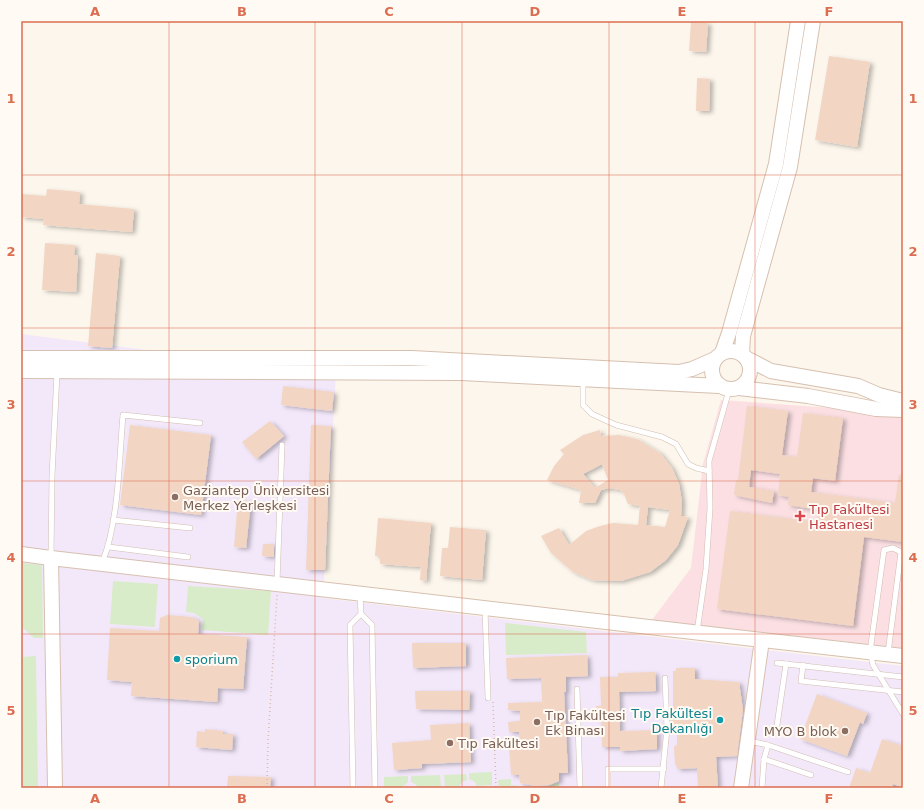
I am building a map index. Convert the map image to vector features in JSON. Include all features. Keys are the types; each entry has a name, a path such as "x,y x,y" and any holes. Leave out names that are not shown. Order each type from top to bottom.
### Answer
{"street":[{"path":"729,388 711,374 729,333 776,164 798,21"},
{"path":"729,388 749,377 750,367 744,356 744,336 790,167 813,21"},
{"path":"21,371 373,371 461,373 679,372 692,369 732,351 772,371 858,386 879,395 903,401"},
{"path":"21,358 412,358 584,373 808,396 876,409 903,410"},
{"path":"876,409 879,395"},
{"path":"21,554 903,656"},
{"path":"51,558 55,788"},
{"path":"741,788 762,640"}],"lane":[{"path":"51,558 52,476 58,372"},
{"path":"584,373 583,404 592,414 616,425 662,436 676,444 688,464 696,468 709,470"},
{"path":"697,633 706,569 710,508 708,460 729,388"},
{"path":"102,564 109,547 114,520 123,415 200,423"},
{"path":"277,583 282,445"},
{"path":"114,520 190,528"},
{"path":"109,547 188,557"},
{"path":"888,654 901,552 893,548 884,550 870,652 873,665 903,713"},
{"path":"360,593 361,614 372,625 375,788"},
{"path":"485,608 488,698"},
{"path":"353,788 350,625 361,614"},
{"path":"778,663 903,677"},
{"path":"777,725 786,664"},
{"path":"803,666 801,681 903,692"},
{"path":"661,788 667,729 665,678"},
{"path":"577,688 580,788"},
{"path":"748,741 768,745 848,772"},
{"path":"762,788 764,759 768,745"},
{"path":"764,759 811,775"},
{"path":"608,788 608,769 664,769"}],"path":[{"path":"267,788 268,741 277,583"}],"shaded area":[{"name":"Gaziantep Üniversitesi Merkez Yerleşkesi","path":"21,334 336,374 323,598 903,666 903,788 21,788"},
{"name":"Tıp Fakültesi Hastanesi","path":"721,400 903,413 903,648 652,620 691,568 703,464"}],"green space":[{"path":"21,563 42,565 43,638 34,638 21,626"},
{"path":"113,581 158,584 155,627 110,624"},
{"path":"188,586 271,591 268,635 202,630 203,619 194,613 186,612"},
{"path":"505,623 586,632 587,653 506,655"},
{"path":"36,656 38,788 23,788 21,657"},
{"path":"492,772 492,785 477,786 475,782 469,779 469,773"},
{"path":"466,774 467,780 462,782 459,787 445,788 444,775"},
{"path":"440,775 441,788 419,788 411,782 411,776"},
{"path":"408,776 408,782 401,788 384,788 384,777"},
{"path":"511,779 511,785 540,788 499,788 498,780"},
{"path":"559,783 559,788 540,788"}],"building":[{"path":"691,22 708,23 706,52 689,51"},
{"path":"829,56 870,62 857,147 815,140"},
{"path":"697,78 710,79 709,111 696,111"},
{"path":"47,189 80,192 79,204 134,209 132,232 43,225 44,219 21,217 21,194 46,196"},
{"path":"45,243 75,245 74,255 78,255 76,292 42,290"},
{"path":"96,253 120,256 112,348 88,346"},
{"path":"283,386 334,392 332,411 281,405"},
{"path":"747,406 788,411 782,455 797,457 803,413 843,418 835,481 813,478 811,492 895,503 899,475 903,475 903,542 864,537 853,626 717,609 730,511 817,522 819,510 788,505 789,497 778,495 780,474 751,470 749,487 774,491 772,503 734,495 736,480 738,481"},
{"path":"270,421 284,436 256,459 242,442"},
{"path":"130,425 211,435 201,515 120,505"},
{"path":"311,425 331,426 325,570 306,570"},
{"path":"600,430 601,436 619,435 637,439 660,453 672,468 679,484 682,502 681,516 688,517 678,545 666,560 650,572 621,581 592,580 573,572 551,553 541,536 559,528 569,545 586,531 600,526 613,523 638,525 640,506 628,504 624,494 620,490 609,488 601,490 595,503 579,503 581,490 547,480 554,466 564,454 560,450 583,435","holes":["602,464 608,480 595,488 583,474","648,507 670,510 665,527 646,525"]},
{"path":"238,500 251,501 246,548 234,547"},
{"path":"378,518 431,523 426,581 420,580 421,567 380,564 380,556 375,556"},
{"path":"450,527 486,530 482,580 440,576 442,548 448,548"},
{"path":"263,544 274,544 274,557 262,556"},
{"name":"sporium","path":"167,615 192,617 199,621 198,634 247,637 243,689 218,688 217,702 131,696 132,682 107,680 110,628 159,631 160,618"},
{"path":"412,643 466,643 466,666 413,668"},
{"name":"Tıp Fakültesi Ek Binası","path":"587,655 588,676 566,677 566,692 564,692 568,773 559,773 559,781 549,785 536,786 520,783 519,775 511,775 509,746 520,746 519,732 509,732 508,722 520,721 520,711 508,710 508,703 542,702 541,678 507,679 506,658"},
{"path":"676,668 695,668 695,679 739,682 743,710 737,756 716,757 718,788 698,788 697,768 677,769 677,766 675,765 674,746 677,745 677,730 673,730 673,727 671,727 670,707 673,707 673,671 676,671"},
{"path":"655,672 656,691 619,692 620,731 657,730 657,749 620,751 620,747 602,747 601,719 597,719 596,706 601,706 600,677 618,677 618,673"},
{"path":"415,691 470,691 469,710 416,709"},
{"name":"MYO B blok","path":"817,694 867,713 863,724 860,722 847,756 800,739"},
{"path":"469,723 471,762 422,764 422,768 394,770 392,743 431,740 430,725"},
{"path":"205,729 223,731 223,734 233,734 232,750 196,747 197,731 205,732"},
{"path":"882,739 903,746 903,787 893,784 892,788 849,788 856,768 870,773"},
{"path":"228,776 271,777 270,788 227,788"}],"place":[{"name":"Gaziantep Üniversitesi Merkez Yerleşkesi","path":"175,497"},
{"name":"Tıp Fakültesi Hastanesi","path":"800,516"},
{"name":"sporium","path":"177,659"},
{"name":"Tıp Fakültesi Dekanlığı","path":"720,720"},
{"name":"Tıp Fakültesi Ek Binası","path":"537,722"},
{"name":"MYO B blok","path":"845,731"},
{"name":"Tıp Fakültesi","path":"450,743"}]}
